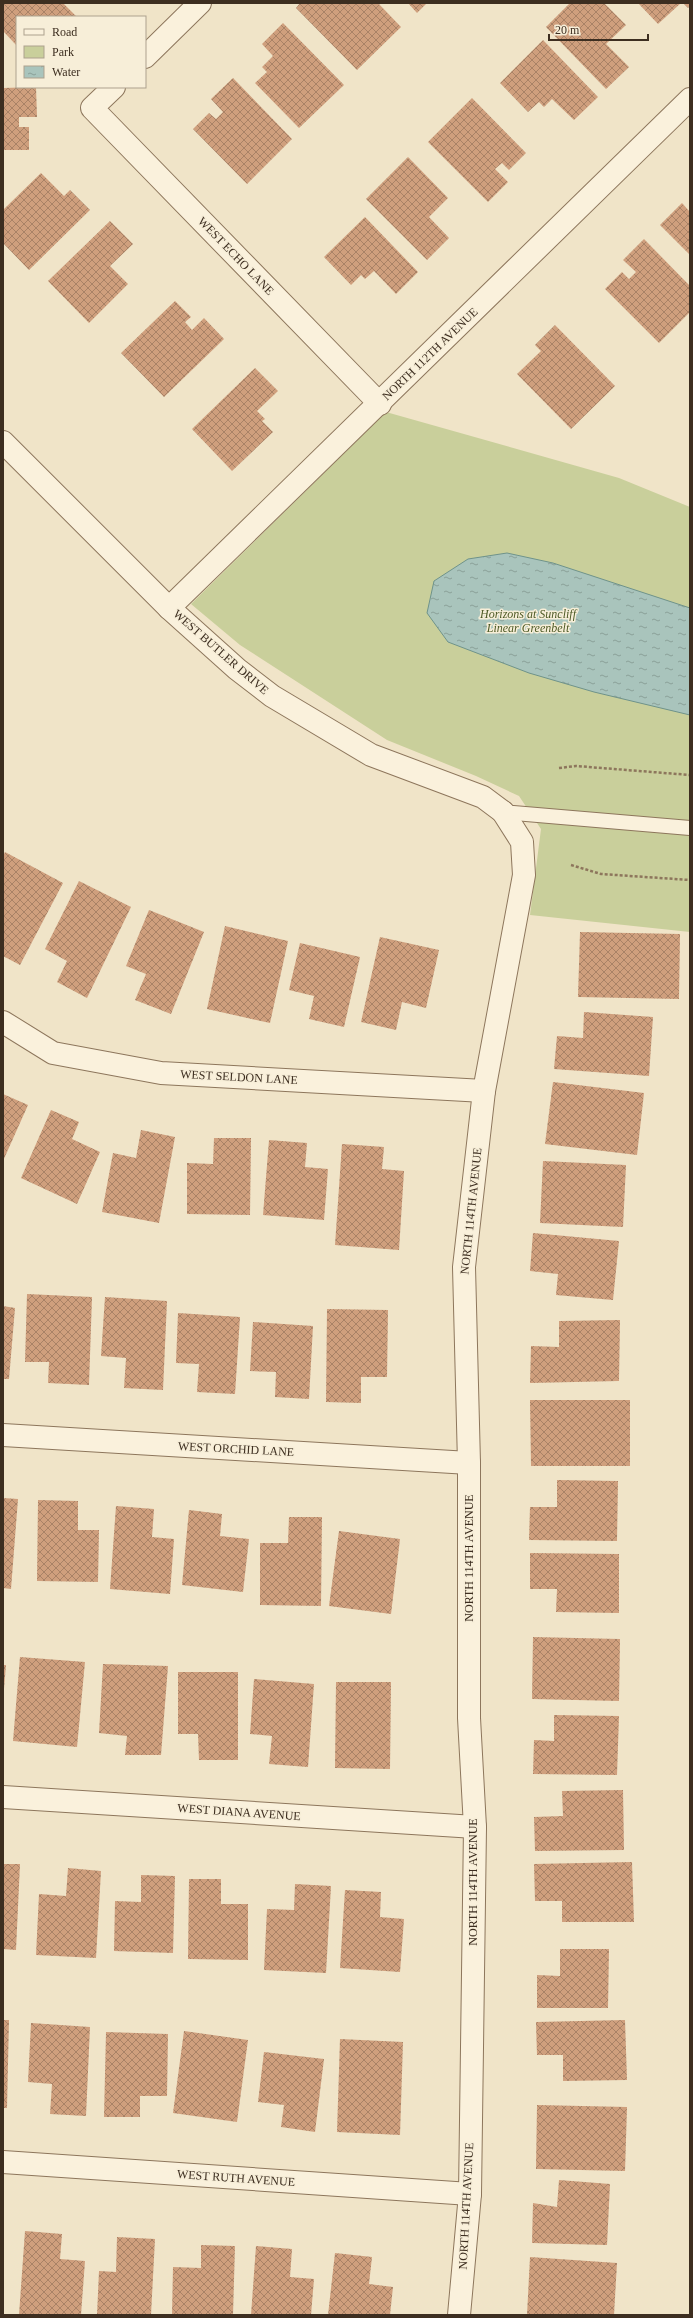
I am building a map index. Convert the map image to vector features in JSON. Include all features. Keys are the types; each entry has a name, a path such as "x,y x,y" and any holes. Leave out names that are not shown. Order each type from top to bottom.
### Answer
{"street":[{"path":"146,56 200,3"},
{"name":"WEST ECHO LANE","path":"113,88 92,108 380,404"},
{"name":"NORTH 112TH AVENUE","path":"169,608 380,404 690,99"},
{"name":"WEST BUTLER DRIVE","path":"3,442 169,608 237,669 272,696 314,723 371,755 483,797 503,812"},
{"name":"NORTH 114TH AVENUE","path":"459,2315 470,2194 475,1827 469,1718 469,1463 464,1267 484,1091 524,875 522,842 503,812"},
{"name":"WEST SELDON LANE","path":"3,1022 53,1053 161,1073 484,1091"},
{"name":"WEST ORCHID LANE","path":"3,1435 469,1463"},
{"name":"WEST DIANA AVENUE","path":"3,1797 475,1827"},
{"name":"WEST RUTH AVENUE","path":"3,2162 470,2194"}],"lane":[{"path":"503,812 690,828"}],"path":[{"path":"559,768 576,766 690,775"},
{"path":"571,865 601,874 690,880"}],"green space":[{"name":"Horizons at Suncliff Linear Greenbelt","path":"386,412 619,478 690,507 690,932 530,915 541,829 519,796 476,776 387,740 240,645 191,604"}],"water":[{"path":"507,553 553,563 690,608 690,715 594,692 529,673 448,642 427,613 434,581 468,559"}],"building":[{"path":"3,3 63,3 76,16 16,16 16,45 3,31"},
{"path":"300,3 378,3 401,27 357,70 296,8"},
{"path":"408,3 427,3 417,13"},
{"path":"570,3 604,3 626,25 606,44 629,67 606,89 546,27"},
{"path":"638,3 681,3 658,24"},
{"path":"683,3 690,3 690,6 688,8"},
{"path":"283,23 344,85 299,128 255,83 267,72 262,67 273,56 262,44"},
{"path":"543,40 598,97 574,120 552,99 544,107 539,102 528,112 500,83"},
{"path":"233,78 292,139 247,184 193,129 209,113 216,119 223,112 211,99"},
{"path":"3,88 36,88 37,117 19,117 19,127 29,127 29,150 3,150"},
{"path":"472,98 526,153 509,170 502,163 495,169 508,182 488,202 428,142"},
{"path":"408,157 448,198 429,217 449,238 427,260 366,199"},
{"path":"41,173 64,196 70,190 90,210 29,270 3,243 3,210"},
{"path":"682,203 690,212 690,255 660,225"},
{"path":"365,217 418,272 396,294 374,271 365,279 361,275 351,285 324,257"},
{"path":"110,221 133,244 110,266 128,284 89,323 48,281"},
{"path":"644,239 690,286 690,312 659,343 605,289 622,272 629,279 636,272 623,260"},
{"path":"175,301 191,317 185,322 192,330 204,318 224,339 164,397 121,353"},
{"path":"555,325 615,386 571,429 517,374 541,351 535,345"},
{"path":"255,368 278,391 257,411 265,419 262,421 273,432 232,471 192,429"},
{"path":"5,852 63,883 20,965 3,956 3,856"},
{"path":"79,881 131,907 87,998 57,982 67,961 45,949"},
{"path":"149,910 204,932 171,1014 135,1000 146,974 126,966"},
{"path":"225,926 288,941 270,1023 207,1009"},
{"path":"580,932 680,934 679,999 578,997"},
{"path":"380,937 439,950 426,1008 402,1002 396,1030 361,1022"},
{"path":"300,943 360,957 344,1027 309,1019 314,996 289,990"},
{"path":"584,1012 653,1017 649,1076 554,1069 557,1036 583,1038"},
{"path":"553,1082 644,1093 637,1155 545,1144"},
{"path":"3,1094 28,1105 3,1161"},
{"path":"51,1110 79,1122 72,1139 100,1152 77,1204 21,1178"},
{"path":"141,1130 175,1137 159,1223 102,1212 113,1153 136,1158"},
{"path":"214,1138 251,1138 250,1215 187,1214 187,1163 213,1164"},
{"path":"269,1140 307,1143 305,1167 328,1169 324,1220 263,1215"},
{"path":"342,1144 384,1147 382,1169 404,1171 399,1250 335,1245"},
{"path":"543,1161 626,1165 623,1227 540,1223"},
{"path":"533,1233 619,1241 613,1300 556,1295 558,1274 530,1271"},
{"path":"27,1294 92,1297 89,1385 48,1383 49,1362 25,1362"},
{"path":"105,1297 167,1301 163,1390 124,1388 126,1358 101,1356"},
{"path":"3,1306 15,1308 9,1379 3,1379"},
{"path":"327,1309 388,1310 387,1377 361,1377 361,1403 326,1402"},
{"path":"178,1313 240,1317 235,1394 197,1392 199,1364 176,1363"},
{"path":"620,1320 619,1381 530,1383 531,1346 559,1347 559,1321"},
{"path":"253,1322 313,1326 309,1399 275,1397 276,1372 250,1371"},
{"path":"530,1400 630,1400 630,1466 531,1466"},
{"path":"557,1480 618,1481 617,1541 529,1540 530,1507 557,1507"},
{"path":"3,1498 18,1499 11,1589 3,1588"},
{"path":"38,1500 78,1501 78,1530 99,1530 98,1582 37,1581"},
{"path":"116,1506 154,1509 152,1537 174,1539 170,1594 110,1589"},
{"path":"189,1510 222,1514 220,1536 249,1539 243,1592 182,1585"},
{"path":"289,1517 322,1517 321,1606 260,1605 260,1543 288,1543"},
{"path":"339,1531 400,1539 391,1614 329,1606"},
{"path":"530,1553 619,1554 619,1613 556,1612 557,1589 530,1589"},
{"path":"533,1637 620,1639 619,1701 532,1699"},
{"path":"20,1657 85,1662 77,1747 13,1741"},
{"path":"103,1664 168,1666 161,1755 125,1755 127,1736 99,1733"},
{"path":"3,1665 6,1665 4,1689 3,1689"},
{"path":"178,1672 238,1672 238,1760 199,1760 198,1734 178,1734"},
{"path":"254,1679 314,1684 308,1767 269,1764 272,1736 250,1734"},
{"path":"336,1682 391,1682 390,1769 335,1768"},
{"path":"554,1715 619,1716 617,1775 533,1774 534,1740 554,1741"},
{"path":"623,1790 624,1850 535,1851 534,1817 563,1816 562,1791"},
{"path":"632,1862 634,1922 562,1922 562,1901 535,1901 534,1864"},
{"path":"3,1864 20,1864 16,1950 3,1949"},
{"path":"68,1868 101,1871 96,1958 36,1955 39,1894 66,1896"},
{"path":"141,1875 175,1876 173,1953 114,1951 115,1901 141,1902"},
{"path":"189,1879 221,1879 221,1904 248,1904 248,1960 188,1959"},
{"path":"295,1884 331,1886 326,1973 264,1970 267,1909 294,1910"},
{"path":"345,1890 381,1892 380,1917 404,1919 400,1972 340,1968"},
{"path":"560,1949 609,1949 608,2008 537,2008 537,1975 560,1976"},
{"path":"3,2020 9,2020 7,2108 3,2108"},
{"path":"625,2020 627,2080 563,2081 563,2055 537,2055 536,2022"},
{"path":"31,2023 90,2027 86,2116 50,2114 52,2084 28,2082"},
{"path":"184,2031 248,2040 237,2122 173,2113"},
{"path":"106,2032 168,2034 167,2096 140,2096 140,2117 104,2117"},
{"path":"340,2039 403,2042 400,2135 337,2132"},
{"path":"264,2052 324,2059 315,2132 281,2127 284,2105 258,2102"},
{"path":"537,2105 627,2107 625,2171 536,2169"},
{"path":"559,2180 610,2184 607,2245 532,2243 533,2203 557,2207"},
{"path":"25,2231 62,2234 60,2259 85,2261 81,2315 19,2315"},
{"path":"117,2237 155,2239 151,2315 97,2315 99,2271 116,2272"},
{"path":"201,2245 235,2246 233,2315 172,2315 173,2267 201,2268"},
{"path":"256,2246 292,2249 290,2277 314,2279 311,2315 251,2315"},
{"path":"335,2253 372,2257 369,2284 393,2287 390,2315 328,2315"},
{"path":"530,2257 617,2263 614,2315 527,2315"}]}
